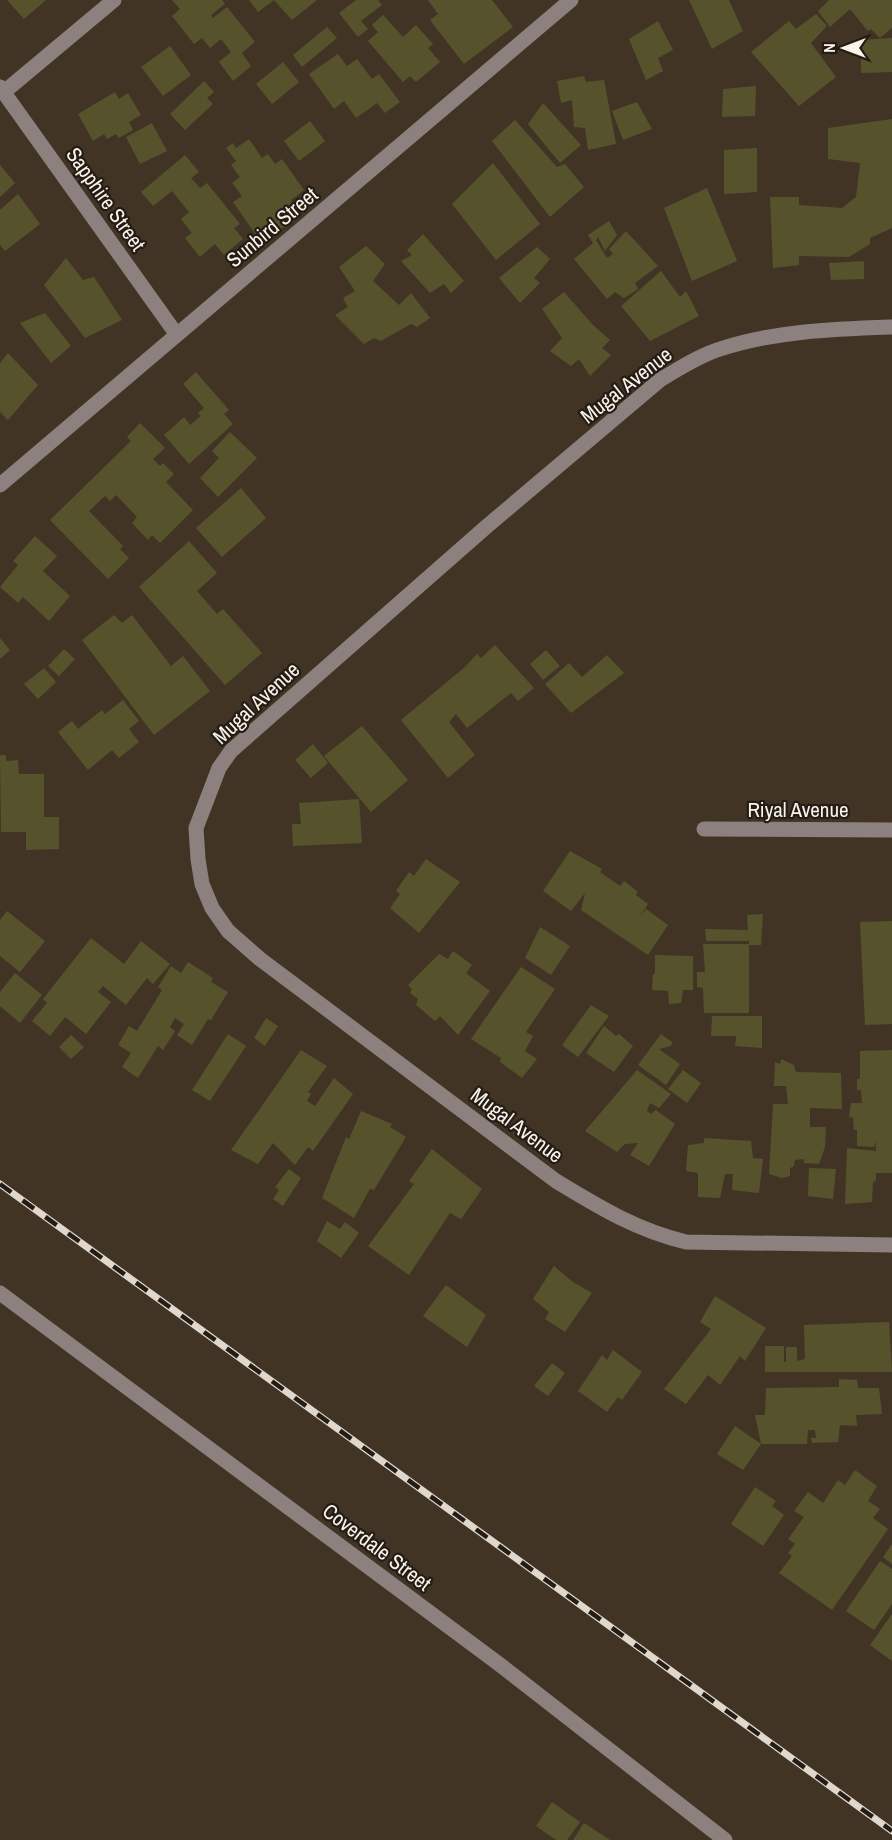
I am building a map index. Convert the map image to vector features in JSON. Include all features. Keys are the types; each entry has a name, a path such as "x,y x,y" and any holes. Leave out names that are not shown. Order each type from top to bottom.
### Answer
{"street":[{"path":"2,89 114,0"},
{"name":"Sunbird Street","path":"0,485 571,0"},
{"name":"Sapphire Street","path":"2,89 177,335"},
{"name":"Mugal Avenue","path":"892,327 813,331 744,343 716,350 660,380 486,526 231,751 219,768 196,828 202,884 212,908 228,932 260,959 556,1180 594,1204 657,1235 686,1242 892,1245"},
{"name":"Riyal Avenue","path":"704,829 892,830"},
{"name":"Coverdale Street","path":"0,1293 499,1664 725,1840"}],"building":[{"path":"7,0 46,0 24,19"},
{"path":"172,0 222,0 225,4 211,15 213,18 227,7 255,42 242,53 251,66 233,81 219,62 231,52 221,39 210,48 202,38 194,44 172,16 180,9"},
{"path":"249,0 274,0 258,12"},
{"path":"274,0 317,0 292,20"},
{"path":"356,0 378,0 382,5 361,21 368,29 358,37 339,13"},
{"path":"428,0 492,0 513,27 464,64 430,20 438,14"},
{"path":"689,0 729,0 743,31 712,49"},
{"path":"829,0 892,0 892,28 880,38 871,29 868,31 850,9 830,27 818,11"},
{"path":"816,14 827,26 811,43 836,77 799,106 751,52 789,21 796,29"},
{"path":"383,15 403,37 416,25 433,44 428,48 440,62 416,82 410,76 403,82 368,41 378,32 372,25"},
{"path":"658,21 673,50 658,58 663,71 646,80 629,39"},
{"path":"327,27 337,38 302,67 293,55"},
{"path":"892,38 892,72 861,73 861,40"},
{"path":"170,46 191,75 163,96 141,67"},
{"path":"338,54 347,66 357,59 372,79 379,74 400,102 385,113 377,103 356,118 344,101 334,109 309,74"},
{"path":"283,62 299,82 272,104 256,84"},
{"path":"584,76 586,82 604,80 616,144 588,150 585,128 574,127 572,100 561,103 557,81"},
{"path":"204,81 214,92 207,98 213,104 185,130 170,114"},
{"path":"756,86 755,116 722,117 723,89"},
{"path":"115,92 119,99 128,93 141,115 129,122 133,130 119,138 116,134 107,139 104,134 93,141 78,114"},
{"path":"637,102 652,129 623,140 612,111"},
{"path":"543,103 581,145 560,163 528,124"},
{"path":"892,119 892,228 870,238 870,244 849,257 799,256 799,265 773,268 770,197 799,197 799,205 842,208 856,197 860,163 828,159 828,128"},
{"path":"515,120 557,167 565,164 584,187 550,217 492,141"},
{"path":"310,121 325,141 299,161 284,141"},
{"path":"152,123 167,151 140,164 126,137"},
{"path":"249,139 262,158 268,154 275,164 282,159 304,190 291,200 301,214 281,229 275,222 256,235 233,202 242,196 232,183 240,177 231,165 236,161 226,148 233,143 236,148"},
{"path":"757,148 757,192 724,194 724,150"},
{"path":"185,155 199,172 191,178 200,188 207,183 240,224 234,228 243,239 224,255 215,244 200,257 185,238 192,233 181,219 189,212 172,191 153,206 141,192"},
{"path":"493,163 540,224 496,260 452,204"},
{"path":"0,165 15,183 0,197"},
{"path":"707,188 737,261 692,281 664,208"},
{"path":"18,194 40,224 5,251 0,245 0,210"},
{"path":"609,221 617,235 605,251 598,237 596,240 607,258 613,254 609,249 626,231 658,266 635,283 638,289 624,298 615,292 607,299 574,259 593,243 588,235"},
{"path":"423,234 464,281 451,293 444,284 430,293 401,261 412,255 407,250"},
{"path":"366,246 385,264 373,281 399,305 411,293 430,318 417,327 411,324 381,341 374,338 364,344 335,315 348,307 343,298 355,291 339,267"},
{"path":"537,247 550,259 534,278 540,283 520,303 499,278"},
{"path":"66,258 83,280 94,277 122,320 85,338 44,285"},
{"path":"864,261 864,279 831,280 829,263"},
{"path":"661,271 680,297 686,291 699,316 650,341 621,306"},
{"path":"564,292 593,325 610,340 602,348 611,355 590,376 579,359 571,366 550,351 562,338 542,309"},
{"path":"45,313 71,346 51,363 20,323"},
{"path":"8,353 38,385 8,420 0,412 0,363"},
{"path":"196,372 229,410 224,414 233,424 189,464 164,435 184,417 190,425 201,416 198,413 204,408 183,384"},
{"path":"140,423 165,448 153,459 160,466 163,463 174,474 166,482 193,510 160,543 152,535 148,540 132,523 137,517 116,495 110,501 105,496 89,511 123,546 120,549 129,558 108,579 50,520 131,441 127,437"},
{"path":"230,432 257,458 218,497 200,478 219,458 212,451"},
{"path":"241,488 266,518 222,557 196,528"},
{"path":"35,536 57,556 43,571 70,596 49,621 23,597 18,603 0,587 18,565 13,561"},
{"path":"189,541 217,573 197,591 217,614 223,609 262,653 225,685 139,587"},
{"path":"114,615 122,623 132,615 171,666 183,656 210,691 154,735 82,640"},
{"path":"0,638 10,650 0,659"},
{"path":"495,645 534,688 518,701 511,693 467,728 456,714 449,722 475,755 448,778 401,720 465,667 477,654 481,658"},
{"path":"64,649 75,659 59,676 48,666"},
{"path":"546,650 560,666 543,680 530,664"},
{"path":"607,655 624,673 571,713 545,684 569,663 582,677"},
{"path":"44,668 56,682 38,699 24,684"},
{"path":"123,700 139,721 129,729 139,742 119,758 112,750 88,770 58,732 72,721 78,729 102,710 105,714"},
{"path":"362,726 408,780 371,812 324,756"},
{"path":"313,744 328,763 311,778 295,760"},
{"path":"0,755 6,755 6,761 18,760 19,774 44,774 44,817 59,817 59,849 26,850 26,832 1,832"},
{"path":"359,799 362,843 293,846 292,824 301,824 299,803"},
{"path":"570,851 602,869 600,872 620,886 624,881 638,892 636,895 648,904 639,918 646,909 668,925 648,955 581,910 585,893 571,911 543,891"},
{"path":"426,859 460,882 419,933 390,908 400,894 396,891 409,872 414,876"},
{"path":"7,911 45,941 20,972 0,956 0,920"},
{"path":"763,914 761,945 749,945 749,1013 704,1013 703,988 697,987 697,972 705,972 703,944 749,944 749,941 706,941 705,929 748,930 747,915"},
{"path":"892,921 892,1024 865,1025 860,922"},
{"path":"540,927 570,946 551,975 525,958"},
{"path":"91,938 124,964 141,941 170,964 153,984 147,978 126,1005 103,986 98,992 111,1002 86,1034 65,1017 50,1036 32,1021 47,1003 43,999"},
{"path":"453,951 472,965 466,973 490,991 458,1035 440,1016 435,1021 416,1005 418,999 410,993 412,989 408,985 439,954 448,959"},
{"path":"655,955 693,956 693,990 683,990 681,1003 669,1004 668,991 652,990"},
{"path":"188,962 213,978 211,982 228,992 192,1045 177,1035 184,1024 175,1018 170,1027 175,1031 163,1050 158,1046 138,1078 122,1067 131,1053 118,1045 129,1026 137,1031 162,990 158,987 171,966 181,973"},
{"path":"521,967 555,989 526,1032 533,1036 525,1051 537,1059 522,1078 500,1062 501,1058 471,1039"},
{"path":"15,973 42,995 20,1023 0,1006 0,992"},
{"path":"591,1005 609,1016 578,1057 562,1045"},
{"path":"712,1016 762,1016 762,1048 735,1046 736,1036 711,1036"},
{"path":"266,1018 278,1026 265,1046 254,1038"},
{"path":"604,1026 616,1036 619,1034 633,1046 614,1072 586,1053"},
{"path":"228,1034 246,1046 210,1101 192,1090"},
{"path":"661,1034 672,1042 671,1046 659,1049 680,1064 666,1085 638,1065"},
{"path":"71,1035 84,1047 71,1059 59,1047"},
{"path":"301,1050 327,1066 308,1092 311,1094 307,1101 315,1106 334,1078 353,1094 313,1151 308,1147 295,1165 273,1143 258,1164 231,1150"},
{"path":"892,1050 892,1173 876,1173 872,1202 845,1204 847,1148 876,1151 876,1141 874,1147 857,1146 857,1130 854,1130 853,1118 849,1117 851,1103 862,1103 861,1090 857,1090 857,1079 860,1079 860,1051"},
{"path":"781,1059 794,1065 796,1072 841,1073 842,1109 810,1108 810,1127 826,1127 825,1147 819,1164 804,1163 804,1159 795,1160 794,1166 790,1168 790,1176 782,1178 769,1174 773,1104 788,1104 786,1086 774,1086 775,1062 780,1064"},
{"path":"637,1070 671,1094 659,1108 650,1103 647,1111 651,1114 656,1110 675,1124 649,1166 630,1155 638,1143 625,1144 617,1152 585,1131"},
{"path":"683,1070 701,1083 687,1103 668,1089"},
{"path":"361,1111 392,1124 390,1127 406,1137 374,1190 370,1189 354,1218 322,1198 346,1137 349,1139"},
{"path":"704,1138 751,1141 753,1158 763,1159 759,1193 732,1190 733,1174 725,1174 720,1198 698,1197 698,1173 686,1171 688,1145 704,1143"},
{"path":"432,1149 482,1189 461,1219 450,1213 409,1275 368,1246 414,1184 409,1181"},
{"path":"809,1168 836,1169 833,1199 808,1196"},
{"path":"289,1169 301,1178 283,1206 273,1199 279,1190 275,1187"},
{"path":"327,1221 340,1229 345,1222 359,1233 341,1258 317,1241"},
{"path":"554,1266 573,1282 592,1293 565,1332 545,1319 549,1312 533,1299"},
{"path":"446,1285 486,1315 467,1347 423,1316"},
{"path":"715,1296 766,1328 745,1361 740,1356 720,1385 708,1375 686,1404 664,1389 711,1329 700,1322"},
{"path":"889,1322 892,1372 765,1372 765,1346 784,1346 784,1362 786,1362 786,1347 797,1347 797,1361 805,1359 804,1325"},
{"path":"613,1350 642,1372 622,1400 618,1397 607,1412 578,1391 602,1355 607,1360"},
{"path":"552,1363 565,1373 548,1396 534,1386"},
{"path":"839,1379 857,1380 858,1388 879,1388 882,1414 856,1415 857,1426 840,1425 838,1442 812,1443 811,1438 816,1438 815,1430 808,1430 807,1444 761,1444 755,1415 765,1415 766,1388 839,1387"},
{"path":"735,1426 761,1444 743,1470 717,1454"},
{"path":"855,1470 877,1486 868,1501 880,1509 873,1518 888,1529 832,1610 779,1573 792,1556 788,1553 795,1544 788,1539 804,1517 794,1511 808,1492 823,1503 838,1480 845,1485"},
{"path":"755,1487 776,1501 772,1506 784,1515 763,1546 731,1524"},
{"path":"892,1544 892,1564 883,1557"},
{"path":"880,1561 892,1569 892,1604 874,1630 846,1611"},
{"path":"892,1614 892,1661 870,1645"},
{"path":"552,1802 580,1822 567,1840 556,1840 536,1826"},
{"path":"584,1823 610,1840 573,1840"}],"railway":[{"path":"0,1184 892,1831"}]}
